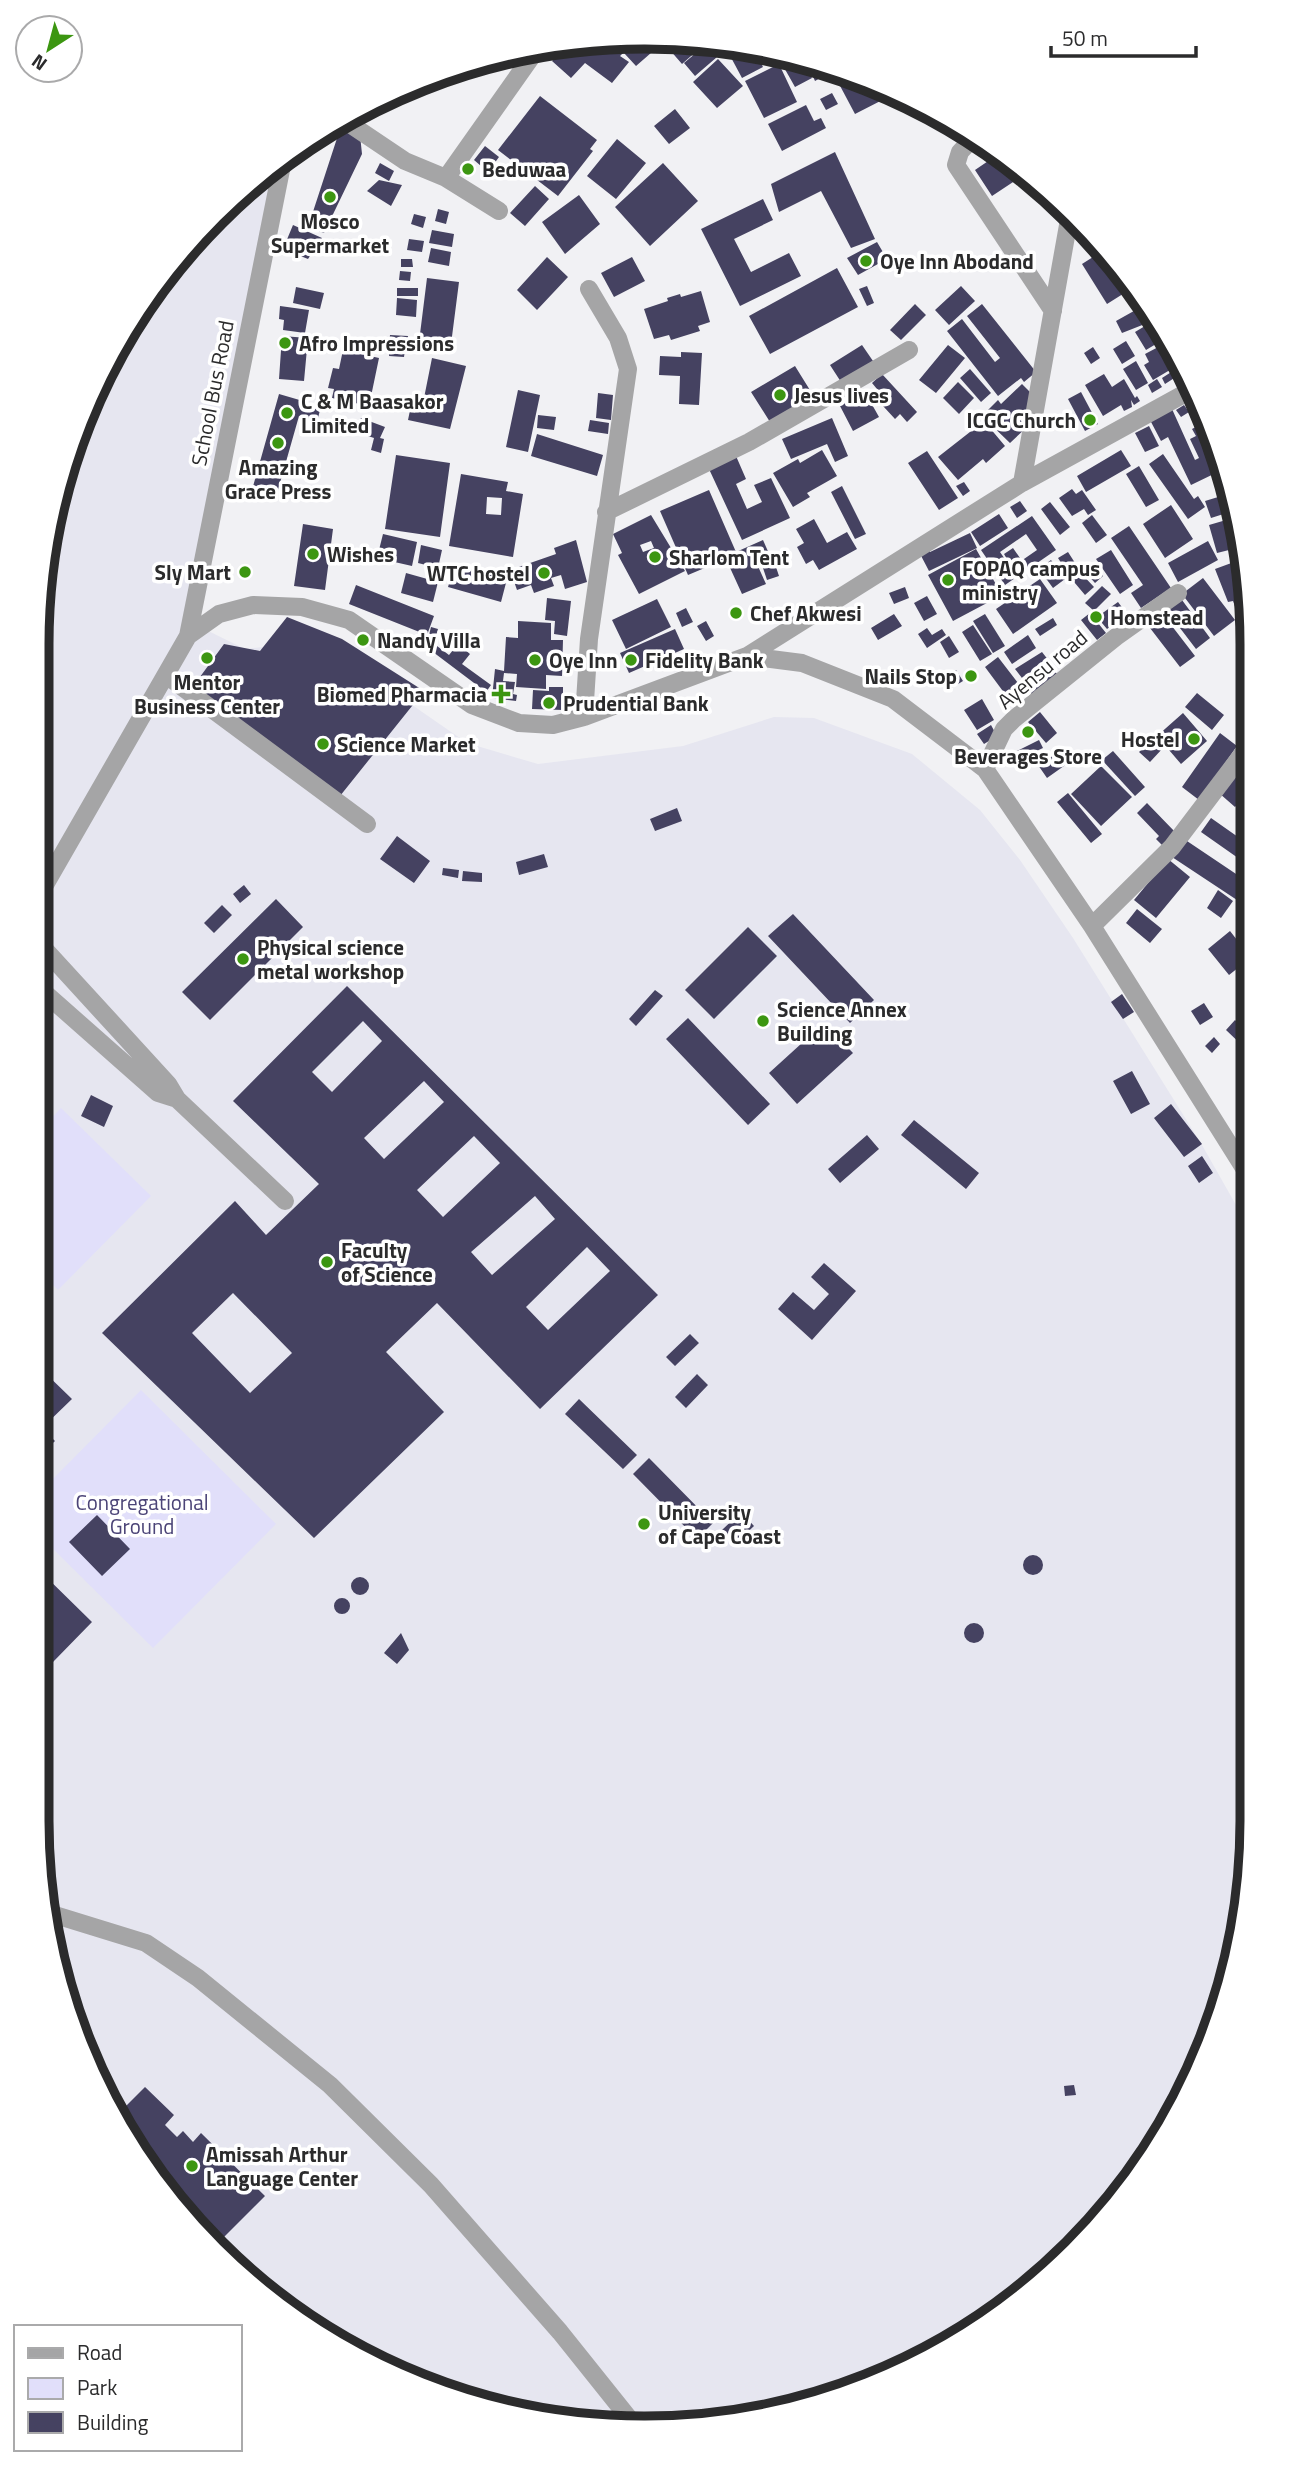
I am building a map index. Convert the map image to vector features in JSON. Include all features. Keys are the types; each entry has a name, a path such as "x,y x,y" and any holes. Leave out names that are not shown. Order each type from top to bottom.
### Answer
{"street":[{"path":"446,178 529,60"},
{"path":"353,126 405,161 446,178 499,211"},
{"path":"967,144 960,152 956,165 1052,311"},
{"name":"School Bus Road","path":"188,636 280,173"},
{"path":"1022,483 1068,225"},
{"path":"584,717 589,639 628,369 618,338 589,289"},
{"path":"606,512 749,442 909,350"},
{"path":"49,878 188,636 219,614 253,605 303,607 348,620 472,705 519,723 553,725 584,717 747,656 1022,483 1185,394"},
{"name":"Ayensu road","path":"985,769 1004,729 1014,719 1116,637 1178,593"},
{"path":"747,656 802,663 893,699 985,769 1092,926 1240,1158"},
{"path":"166,675 367,824"},
{"path":"1092,926 1172,847 1240,757"},
{"path":"49,954 168,1084 177,1099 285,1201"},
{"path":"49,997 158,1093 177,1099"},
{"path":"57,1915 146,1943 198,1978 330,2085 431,2185 560,2332 627,2416"}],"shaded area":[{"name":"University of Cape Coast","path":"272,180 190,622 245,649 297,643 337,653 467,743 538,764 683,746 774,717 814,718 912,754 980,810 1020,860 1073,938 1202,1145 1240,1212 1239,1859 1229,1937 1220,1975 1195,2048 1160,2118 1117,2183 1066,2242 1037,2268 975,2316 942,2336 908,2355 836,2384 761,2405 722,2411 683,2415 606,2415 528,2405 490,2396 417,2371 381,2355 314,2316 282,2293 223,2242 172,2183 149,2151 110,2084 94,2048 69,1975 60,1937 50,1859 49,644 54,567 69,490 94,417 110,381 149,314 172,282 223,223"}],"green space":[{"path":"61,1108 151,1196 58,1290 49,1281 49,1121"},
{"name":"Congregational Ground","path":"141,1390 276,1524 153,1648 49,1545 49,1483"}],"building":[{"path":"628,49 655,49 636,66 624,53"},
{"path":"623,50 625,51 620,56 629,62 612,83 585,63 571,78 552,61 558,55"},
{"path":"670,50 696,51 682,64"},
{"path":"698,52 721,54 695,76 684,63"},
{"path":"730,55 759,60 763,67 742,78"},
{"path":"718,59 743,86 717,108 693,82"},
{"path":"779,64 797,102 764,118 745,81"},
{"path":"783,65 809,72 812,78 795,87"},
{"path":"811,73 823,77 815,81"},
{"path":"838,82 872,94 884,99 855,114"},
{"path":"832,93 838,104 826,110 820,99"},
{"path":"540,96 597,140 590,149 593,151 558,196 498,150"},
{"path":"806,105 814,121 821,118 826,128 782,151 768,124"},
{"path":"675,109 690,128 669,144 654,126"},
{"path":"347,129 360,135 362,154 324,233 308,227 338,134"},
{"path":"617,139 646,163 616,199 587,176"},
{"path":"485,146 499,157 488,172 474,160"},
{"path":"835,152 875,239 851,248 821,191 779,212 771,184"},
{"path":"990,160 1016,180 992,196 975,170"},
{"path":"380,163 394,171 389,181 375,173"},
{"path":"663,163 698,201 650,246 615,207"},
{"path":"379,180 402,185 391,206 367,191"},
{"path":"535,186 549,199 525,226 510,213"},
{"path":"579,195 600,224 565,254 542,222"},
{"path":"763,199 773,220 734,239 751,272 789,253 801,276 740,306 701,229"},
{"path":"438,209 449,212 446,224 435,221"},
{"path":"414,214 426,217 423,228 411,224"},
{"path":"293,225 322,238 308,259 283,249"},
{"path":"432,230 454,234 452,247 429,243"},
{"path":"409,239 424,241 422,252 407,250"},
{"path":"877,242 887,259 858,275 847,258"},
{"path":"431,248 451,252 449,266 428,262"},
{"path":"1095,256 1125,293 1107,304 1082,264"},
{"path":"547,257 568,277 537,310 517,290"},
{"path":"632,257 645,281 614,297 601,273"},
{"path":"401,259 412,259 413,267 401,267"},
{"path":"837,268 858,307 770,354 749,316"},
{"path":"400,271 411,272 410,281 399,280"},
{"path":"427,278 459,282 450,352 418,350"},
{"path":"867,286 874,303 867,306 859,289"},
{"path":"961,286 975,301 949,325 935,310"},
{"path":"296,287 324,293 320,309 293,303"},
{"path":"397,288 418,288 418,296 397,296"},
{"path":"701,291 710,322 698,326 700,331 671,340 669,335 654,339 644,309 668,301 667,298"},
{"path":"397,298 417,300 416,317 396,315"},
{"path":"915,304 926,315 901,340 890,330"},
{"path":"982,304 1036,372 1024,382 1021,378 998,396 947,331 962,319 995,362 1000,358 967,316"},
{"path":"280,306 309,310 305,333 283,330 284,320 279,319"},
{"path":"1137,309 1146,324 1122,333 1116,321"},
{"path":"1147,325 1158,343 1146,350 1135,332"},
{"path":"390,335 408,336 407,345 389,344"},
{"path":"282,336 308,338 304,381 279,379"},
{"path":"1126,341 1135,356 1122,364 1113,349"},
{"path":"862,345 873,361 841,382 830,365"},
{"path":"948,345 965,358 936,393 919,380"},
{"path":"1160,346 1172,369 1153,380 1144,365 1149,362 1145,354"},
{"path":"390,347 405,349 404,357 389,356"},
{"path":"1093,347 1100,358 1091,364 1084,353"},
{"path":"343,350 379,358 369,406 332,398 334,389 328,388 333,368 339,369"},
{"path":"681,352 702,353 699,405 679,404 680,376 659,375 660,356 681,357"},
{"path":"432,358 466,366 450,429 408,420 413,396 424,398"},
{"path":"1136,361 1148,383 1136,390 1123,369"},
{"path":"795,366 813,395 770,422 751,392"},
{"path":"970,369 991,393 981,402 960,378"},
{"path":"1173,371 1177,377 1165,384 1162,378"},
{"path":"882,374 917,412 907,422 900,414 895,419 872,394 877,389 872,383"},
{"path":"1104,374 1112,387 1124,379 1135,398 1137,396 1140,401 1134,405 1131,400 1132,407 1124,411 1121,405 1103,416 1085,385"},
{"path":"1157,379 1162,387 1152,393 1148,385"},
{"path":"958,382 974,398 959,414 943,398"},
{"path":"1022,384 1035,397 1032,407 1019,419 1027,427 1010,443 982,416 998,400 1001,404"},
{"path":"518,390 540,395 528,452 506,447"},
{"path":"865,392 879,417 853,431 840,406"},
{"path":"1081,392 1098,424 1085,431 1068,399"},
{"path":"598,393 613,395 611,420 596,418"},
{"path":"279,394 303,401 302,405 320,410 317,422 299,416 276,497 252,490"},
{"path":"1184,405 1189,412 1181,417 1176,410"},
{"path":"1172,409 1195,460 1199,458 1190,439 1196,436 1192,429 1198,426 1215,474 1191,485 1168,437 1161,441 1150,420"},
{"path":"538,415 556,417 554,430 537,428"},
{"path":"361,418 385,427 380,438 384,439 381,453 371,450 374,438 356,432"},
{"path":"832,418 848,456 835,462 827,444 791,459 782,439"},
{"path":"590,420 609,423 608,434 588,431"},
{"path":"984,421 1005,446 986,463 983,459 958,480 938,457"},
{"path":"1149,426 1159,446 1145,452 1135,433"},
{"path":"537,434 603,455 597,476 531,456"},
{"path":"822,450 837,476 807,493 810,497 793,507 773,473 798,459 800,463"},
{"path":"1121,450 1131,466 1086,492 1077,476"},
{"path":"927,451 958,498 939,510 908,463"},
{"path":"1163,454 1194,499 1198,496 1205,507 1188,519 1149,464"},
{"path":"396,455 450,463 440,537 385,529"},
{"path":"736,456 746,479 736,484 747,509 762,502 754,485 771,478 790,518 742,540 709,469"},
{"path":"1139,466 1159,500 1146,507 1126,474"},
{"path":"461,474 508,482 506,491 523,494 513,557 449,546","holes":["487,497 502,498 501,515 486,514"]},
{"path":"1216,477 1219,495 1212,478"},
{"path":"964,482 970,491 963,496 956,486"},
{"path":"842,486 866,534 855,539 831,492"},
{"path":"1072,489 1076,494 1082,490 1096,510 1088,515 1084,509 1072,516 1059,498"},
{"path":"709,490 736,552 763,540 770,556 756,562 766,584 742,594 726,559 688,575 660,511"},
{"path":"1221,496 1226,513 1211,518 1205,501"},
{"path":"1020,501 1027,511 1017,518 1010,507"},
{"path":"1050,502 1070,527 1060,535 1041,509"},
{"path":"1171,505 1193,539 1165,558 1143,524"},
{"path":"999,514 1008,528 980,546 971,532"},
{"path":"651,515 685,571 639,594 618,555 622,553 613,534","holes":["651,541 654,548 643,552 640,545"]},
{"path":"1092,515 1107,535 1096,543 1082,523"},
{"path":"1032,516 1056,550 1005,585 981,550","holes":["1026,534 1037,550 1011,568 1000,552"]},
{"path":"814,519 827,543 847,532 857,549 819,570 813,560 806,564 797,547 804,543 796,529"},
{"path":"1227,520 1232,549 1217,553 1209,525"},
{"path":"303,524 333,529 325,590 294,586"},
{"path":"1129,526 1171,588 1141,608 1131,593 1143,585 1111,538"},
{"path":"970,533 977,548 929,571 918,550 927,546 930,552"},
{"path":"383,534 417,542 412,566 377,558"},
{"path":"576,540 587,582 565,589 561,575 551,578 554,586 534,593 531,585 517,590 510,570 556,554 554,548"},
{"path":"1208,541 1218,560 1178,582 1168,563"},
{"path":"421,545 442,550 438,568 418,563"},
{"path":"1013,548 1020,558 1010,564 1004,554"},
{"path":"976,549 1002,595 953,621 928,575"},
{"path":"1111,550 1133,585 1120,594 1096,559"},
{"path":"1068,552 1077,566 1067,572 1058,558"},
{"path":"1051,560 1065,579 1053,588 1039,569"},
{"path":"1234,562 1239,611 1237,612 1233,601 1228,602 1215,569"},
{"path":"455,564 507,579 501,602 448,587"},
{"path":"775,564 779,576 767,580 763,568"},
{"path":"1096,567 1103,576 1095,583 1087,574"},
{"path":"1077,569 1094,587 1085,595 1069,576"},
{"path":"406,573 438,582 433,602 401,593"},
{"path":"1203,578 1235,620 1214,636 1182,594"},
{"path":"1040,579 1057,603 1013,634 996,609"},
{"path":"356,585 434,616 427,635 349,604"},
{"path":"1102,586 1111,594 1094,611 1085,603"},
{"path":"905,587 909,598 894,604 889,593"},
{"path":"927,596 937,614 924,621 914,603"},
{"path":"547,598 571,601 567,636 554,634 555,621 545,620"},
{"path":"657,599 671,627 626,649 612,620"},
{"path":"1182,600 1210,638 1196,649 1167,611"},
{"path":"1118,602 1127,614 1107,629 1097,617"},
{"path":"686,608 693,622 682,627 676,613"},
{"path":"1090,613 1106,633 1097,640 1081,620"},
{"path":"894,614 902,626 878,640 871,628"},
{"path":"985,614 1005,646 993,653 973,621"},
{"name":"Science Market","path":"287,617 342,639 424,691 340,796 189,692 224,644 260,651"},
{"path":"1165,617 1195,656 1180,667 1150,628"},
{"path":"1053,618 1057,625 1040,636 1035,629"},
{"path":"518,621 551,623 551,640 563,640 562,676 546,675 546,689 516,687 517,674 504,673 503,681 515,682 513,694 517,695 516,701 492,698 495,669 504,671 506,637 518,638"},
{"path":"706,621 714,636 706,641 697,626"},
{"path":"973,625 992,654 980,661 962,632"},
{"path":"431,627 438,629 432,649 426,647"},
{"path":"927,628 932,635 942,629 946,635 927,648 918,634"},
{"path":"675,629 684,649 629,673 620,653"},
{"path":"1028,635 1036,648 1012,664 1004,652"},
{"path":"949,636 959,652 949,658 940,642"},
{"path":"458,644 470,654 462,664 491,685 486,692 433,652 437,646 449,655"},
{"path":"1042,652 1049,661 1022,678 1015,669"},
{"path":"998,657 1025,692 1011,702 985,667"},
{"path":"1050,666 1058,675 1033,696 1026,687"},
{"path":"956,670 963,681 950,689 943,679"},
{"path":"549,687 563,687 563,710 532,709 533,690 549,691"},
{"path":"1197,693 1224,715 1212,730 1185,707"},
{"path":"982,699 994,720 977,730 964,710"},
{"path":"1040,712 1057,733 1046,743 1028,722"},
{"path":"1183,713 1207,741 1181,764 1157,736"},
{"path":"991,725 997,736 984,744 977,734"},
{"path":"1220,733 1237,746 1199,800 1182,787"},
{"path":"1153,738 1163,748 1150,762 1139,752"},
{"path":"1039,740 1043,748 1021,758 1017,751"},
{"path":"1063,749 1071,761 1047,778 1038,765"},
{"path":"1113,751 1145,787 1135,796 1102,760"},
{"path":"1101,766 1132,797 1101,826 1071,794"},
{"path":"1240,769 1240,801 1235,807 1219,793"},
{"path":"1068,793 1102,834 1091,843 1057,802"},
{"path":"1147,803 1176,833 1163,846 1156,839 1159,836 1137,813"},
{"path":"677,808 682,821 655,831 650,819"},
{"path":"1211,818 1240,838 1240,859 1201,832"},
{"path":"397,836 430,861 414,883 380,859"},
{"path":"1184,839 1240,877 1240,895 1237,900 1172,857"},
{"path":"544,854 548,867 519,875 516,862"},
{"path":"1168,859 1190,877 1156,918 1134,900"},
{"path":"443,868 459,870 458,878 442,875"},
{"path":"463,871 482,873 482,882 462,881"},
{"path":"244,885 251,894 240,903 233,894"},
{"path":"1218,890 1233,901 1221,918 1207,908"},
{"name":"Physical science metal workshop","path":"276,899 303,927 210,1020 182,992"},
{"path":"222,905 232,915 214,933 204,923"},
{"path":"1137,909 1162,929 1150,943 1126,923"},
{"path":"793,914 874,1000 850,1023 768,936"},
{"path":"748,927 777,956 714,1019 685,990"},
{"path":"1230,931 1240,944 1240,966 1229,975 1208,949"},
{"name":"Faculty of Science","path":"347,986 658,1295 540,1409 437,1303 386,1352 444,1412 314,1538 102,1333 235,1201 266,1235 319,1184 233,1101","holes":["363,1021 382,1041 332,1092 312,1072","424,1081 444,1102 384,1159 364,1138","474,1136 500,1163 443,1217 417,1190","535,1196 555,1219 492,1275 471,1252","587,1247 610,1271 548,1330 526,1307","233,1293 292,1353 250,1393 192,1333"]},
{"path":"655,990 663,996 636,1026 629,1019"},
{"path":"1122,994 1134,1012 1123,1019 1111,1002"},
{"path":"1204,1003 1213,1017 1200,1025 1191,1011"},
{"path":"688,1018 770,1104 748,1125 666,1039"},
{"path":"1235,1020 1240,1025 1240,1043 1226,1030"},
{"path":"824,1023 853,1053 797,1104 769,1073"},
{"path":"1214,1037 1220,1044 1212,1053 1205,1046"},
{"path":"1132,1071 1150,1104 1131,1114 1113,1081"},
{"path":"91,1095 113,1106 104,1127 81,1116"},
{"path":"1171,1104 1202,1144 1184,1157 1154,1118"},
{"path":"914,1120 979,1173 966,1189 901,1135"},
{"path":"867,1135 879,1149 840,1183 828,1169"},
{"path":"1202,1156 1213,1173 1199,1183 1188,1166"},
{"path":"824,1263 856,1291 812,1340 778,1309 793,1292 814,1310 829,1294 811,1277"},
{"path":"690,1334 699,1343 675,1366 666,1357"},
{"path":"697,1374 708,1385 686,1408 675,1397"},
{"path":"49,1377 72,1399 49,1421"},
{"path":"579,1399 637,1455 623,1469 565,1414"},
{"path":"49,1435 55,1441 49,1447"},
{"path":"649,1458 713,1523 697,1539 633,1474"},
{"path":"741,1512 754,1526 735,1544 722,1530"},
{"path":"97,1515 130,1549 102,1576 69,1542"},
{"path":"1033,1555 1040,1558 1043,1565 1040,1572 1033,1575 1026,1572 1023,1565 1026,1558"},
{"path":"356,1577 364,1577 369,1586 367,1593 356,1595 351,1590 351,1582"},
{"path":"49,1580 92,1622 53,1662 49,1658"},
{"path":"342,1598 350,1606 342,1614 334,1606"},
{"path":"974,1623 981,1626 984,1633 981,1640 974,1643 967,1640 964,1633 967,1626"},
{"path":"401,1633 409,1650 397,1664 384,1653"},
{"path":"1074,2085 1076,2095 1065,2096 1064,2086"},
{"name":"Amissah Arthur Language Center","path":"145,2087 174,2115 165,2125 177,2137 183,2131 193,2142 201,2133 265,2196 221,2240 172,2183 124,2108"}],"place":[{"name":"Beduwaa","path":"468,169"},
{"name":"Mosco Supermarket","path":"330,197"},
{"name":"Oye Inn Abodand","path":"866,261"},
{"name":"Afro Impressions","path":"285,343"},
{"name":"Jesus lives","path":"780,395"},
{"name":"C & M Baasakor Limited","path":"287,413"},
{"name":"ICGC Church","path":"1090,420"},
{"name":"Amazing Grace Press","path":"278,443"},
{"name":"Wishes","path":"313,554"},
{"name":"Sharlom Tent","path":"655,557"},
{"name":"Sly Mart","path":"245,572"},
{"name":"WTC hostel","path":"544,573"},
{"name":"FOPAQ campus ministry","path":"948,580"},
{"name":"Chef Akwesi","path":"736,613"},
{"name":"Homstead","path":"1096,617"},
{"name":"Nandy Villa","path":"363,640"},
{"name":"Mentor Business Center","path":"207,658"},
{"name":"Oye Inn","path":"535,660"},
{"name":"Fidelity Bank","path":"631,660"},
{"name":"Nails Stop","path":"971,676"},
{"name":"Biomed Pharmacia","path":"501,694"},
{"name":"Prudential Bank","path":"549,703"},
{"name":"Beverages Store","path":"1028,732"},
{"name":"Hostel","path":"1194,739"},
{"name":"Science Market","path":"323,744"},
{"name":"Physical science metal workshop","path":"243,959"},
{"name":"Science Annex Building","path":"763,1021"},
{"name":"Faculty of Science","path":"327,1262"},
{"name":"University of Cape Coast","path":"644,1524"},
{"name":"Amissah Arthur Language Center","path":"192,2166"}]}
